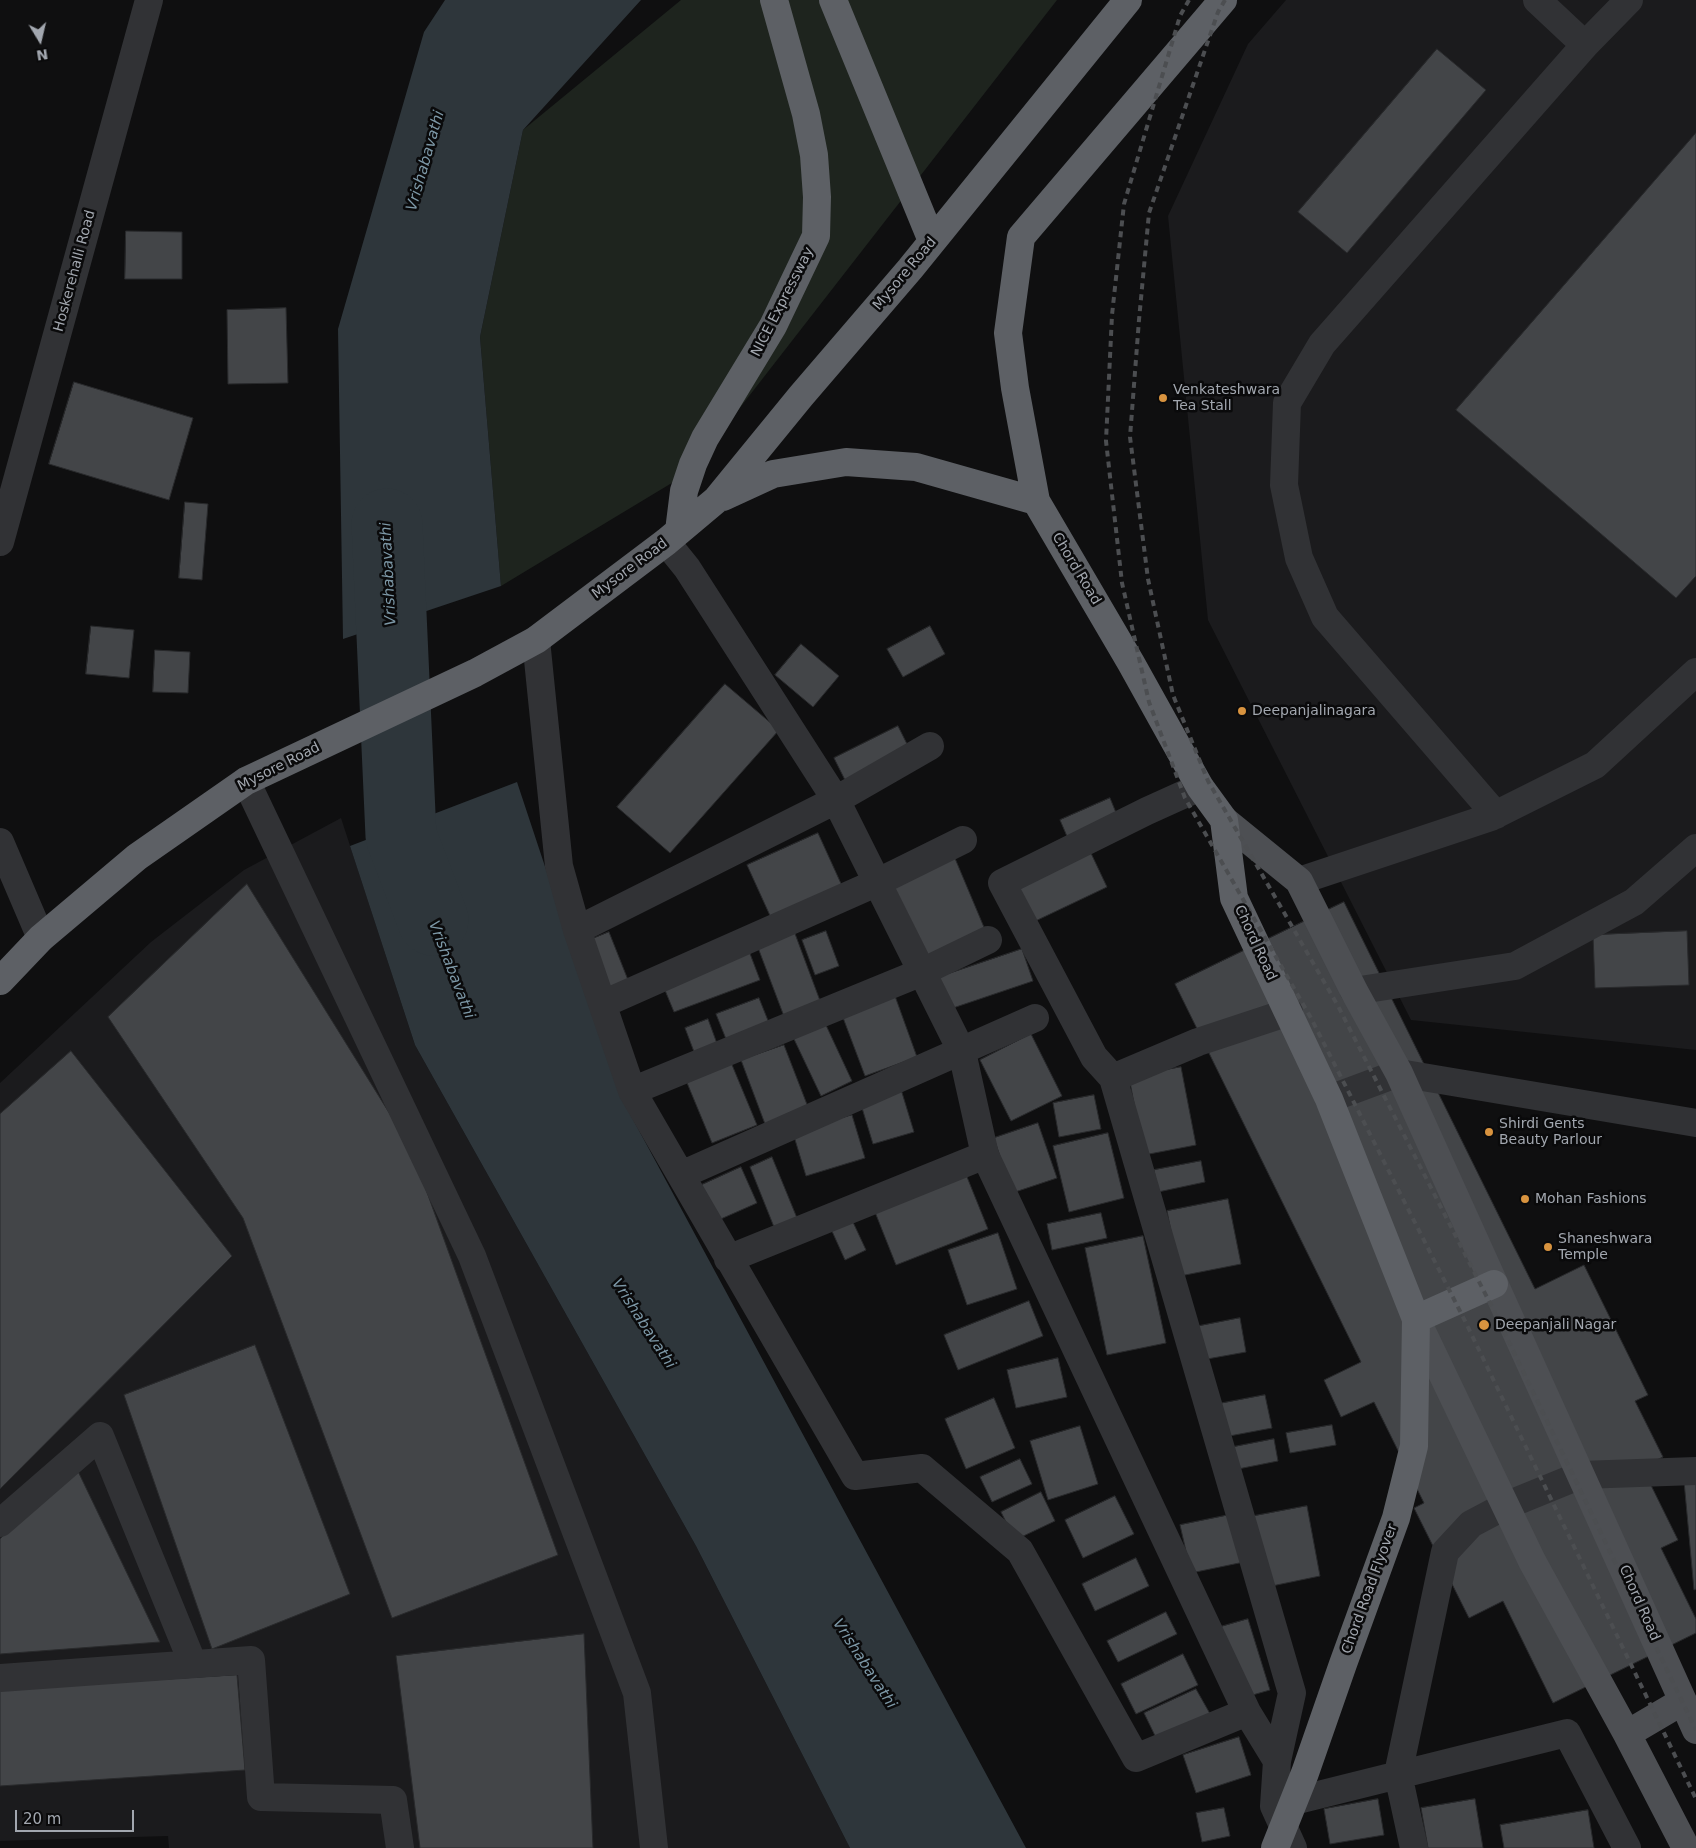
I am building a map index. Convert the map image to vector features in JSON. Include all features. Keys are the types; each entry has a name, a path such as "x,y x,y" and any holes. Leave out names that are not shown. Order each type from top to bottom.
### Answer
{"highway":[{"name":"NICE Expressway","path":"672,537 684,491 693,464 705,438 773,326 816,236 817,197 814,155 806,114 774,0"},
{"path":"833,0 932,241"},
{"name":"Mysore Road","path":"1,980 41,938 137,857 254,778 475,673 536,640 672,537 716,500 932,241 1128,0"},
{"name":"Chord Road","path":"1223,0 1021,237 1008,333 1015,388 1036,501 1131,663 1200,787 1224,820 1234,898 1329,1100 1416,1319"},
{"path":"716,500 773,474 846,462 916,467 1036,501"},
{"path":"1416,1319 1494,1284"},
{"name":"Chord Road Flyover","path":"1275,1848 1306,1773 1396,1518 1414,1446 1416,1319"}],"main road":[{"path":"1224,820 1299,881"},
{"name":"Chord Road","path":"1299,881 1354,991 1399,1073 1696,1730"},
{"path":"1416,1319 1532,1562 1627,1734 1686,1848"},
{"path":"1627,1734 1684,1701"}],"street":[{"name":"Hoskerehalli Road","path":"0,542 149,0"},
{"path":"1537,0 1586,45"},
{"path":"1496,815 1325,617 1299,558 1284,485 1288,403 1322,344 1586,45 1629,0"},
{"path":"672,537 687,568 836,800 962,1052 985,1154 1247,1712 1277,1761"},
{"path":"536,640 559,866 577,930 632,1091 855,1476 922,1468 1020,1551 1136,1758 1247,1712"},
{"path":"1299,881 1496,815 1595,765 1696,672"},
{"path":"577,930 836,800 930,746"},
{"path":"254,778 472,1256 637,1693 654,1848"},
{"path":"1200,787 1147,811 1002,883 1094,1057 1112,1078 1292,1693 1277,1761 1274,1806 1292,1848"},
{"path":"603,1004 876,882 963,840"},
{"path":"0,842 41,938"},
{"path":"1354,991 1515,966 1634,902 1696,848"},
{"path":"632,1091 922,972 988,940"},
{"path":"1112,1078 1198,1042 1289,1012"},
{"path":"681,1175 1035,1018"},
{"path":"1329,1100 1399,1073 1696,1123"},
{"path":"728,1258 985,1154"},
{"path":"0,1523 100,1436 193,1664"},
{"path":"1414,1848 1398,1774 1445,1552 1471,1524 1505,1506 1581,1475 1696,1472"},
{"path":"0,1678 251,1660 261,1797 393,1800 400,1848"},
{"path":"1274,1806 1567,1733 1627,1848"}],"shaded area":[{"path":"681,0 1057,0 690,472 501,586 480,337 523,130"},
{"path":"1286,0 1696,0 1696,1050 1411,1020 1208,620 1168,216 1248,44"},
{"path":"341,818 415,1045 696,1546 850,1848 169,1848 168,1836 0,1841 0,1083 151,942 244,870"}],"water":[{"path":"445,0 641,0 523,130 480,337 501,586 343,639 338,329 424,32"},
{"path":"517,782 622,1099 1026,1848 850,1848 696,1546 415,1045 350,846"}],"building":[{"path":"1437,49 1486,90 1347,253 1298,212"},
{"path":"1696,133 1696,576 1676,598 1456,410"},
{"path":"126,231 182,232 182,279 125,279"},
{"path":"286,308 288,383 228,384 227,310"},
{"path":"74,382 193,418 169,500 49,464"},
{"path":"185,502 208,504 202,580 179,578"},
{"path":"91,626 134,630 129,678 86,674"},
{"path":"930,626 945,654 903,677 887,649"},
{"path":"801,644 839,676 813,707 775,675"},
{"path":"155,650 190,652 188,693 153,692"},
{"path":"725,684 779,730 670,853 617,807"},
{"path":"898,726 913,756 849,788 834,758"},
{"path":"1110,798 1119,820 1069,841 1060,820"},
{"path":"818,833 843,888 772,920 747,865"},
{"path":"1089,849 1107,887 1027,925 1009,886"},
{"path":"954,856 986,932 922,960 889,885"},
{"path":"247,884 411,1148 558,1555 392,1618 243,1218 108,1017"},
{"path":"1344,902 1535,1289 1584,1265 1648,1395 1635,1401 1663,1457 1642,1467 1678,1540 1661,1548 1696,1619 1696,1633 1553,1703 1503,1601 1469,1618 1414,1508 1424,1503 1374,1402 1341,1417 1324,1380 1361,1362 1175,984"},
{"path":"794,931 822,1006 785,1019 757,945"},
{"path":"826,931 839,966 815,975 802,940"},
{"path":"1687,931 1689,985 1595,988 1593,935"},
{"path":"609,932 630,985 607,994 587,941"},
{"path":"1022,949 1033,981 947,1010 936,978"},
{"path":"749,951 760,980 674,1012 662,983"},
{"path":"895,996 917,1057 865,1076 842,1015"},
{"path":"759,998 769,1023 726,1039 716,1014"},
{"path":"708,1019 719,1049 696,1057 685,1028"},
{"path":"825,1023 852,1081 821,1096 793,1037"},
{"path":"1031,1034 1062,1096 1011,1121 980,1060"},
{"path":"784,1045 808,1107 765,1124 741,1060"},
{"path":"71,1051 232,1256 0,1489 0,1114"},
{"path":"730,1060 757,1125 712,1143 685,1078"},
{"path":"1181,1067 1196,1145 1144,1155 1129,1077"},
{"path":"900,1086 914,1132 873,1144 859,1098"},
{"path":"1094,1095 1101,1129 1059,1137 1053,1103"},
{"path":"852,1115 865,1158 806,1176 793,1133"},
{"path":"1038,1123 1057,1178 1012,1193 994,1138"},
{"path":"1108,1133 1124,1198 1069,1212 1053,1146"},
{"path":"772,1157 797,1218 774,1227 750,1167"},
{"path":"1201,1161 1205,1182 1158,1192 1154,1170"},
{"path":"741,1167 757,1203 714,1222 697,1187"},
{"path":"965,1172 988,1229 896,1265 873,1207"},
{"path":"1228,1199 1241,1264 1180,1276 1167,1211"},
{"path":"1101,1213 1107,1238 1052,1250 1047,1224"},
{"path":"852,1220 866,1250 845,1260 831,1229"},
{"path":"998,1233 1017,1289 967,1305 948,1250"},
{"path":"1143,1236 1166,1343 1107,1355 1085,1248"},
{"path":"1029,1301 1043,1336 958,1370 944,1335"},
{"path":"1240,1318 1246,1352 1196,1361 1189,1328"},
{"path":"255,1345 350,1594 212,1649 124,1395"},
{"path":"1058,1358 1067,1397 1016,1408 1007,1370"},
{"path":"1265,1395 1272,1428 1224,1437 1218,1404"},
{"path":"994,1398 1015,1448 966,1469 945,1419"},
{"path":"1332,1425 1336,1445 1290,1453 1286,1433"},
{"path":"1080,1426 1098,1484 1048,1500 1030,1441"},
{"path":"1274,1439 1278,1461 1233,1470 1228,1448"},
{"path":"1020,1459 1032,1484 992,1502 980,1477"},
{"path":"75,1465 160,1642 0,1654 0,1539"},
{"path":"1696,1480 1696,1589 1694,1590 1684,1481"},
{"path":"1041,1492 1055,1521 1015,1540 1001,1512"},
{"path":"1115,1496 1134,1534 1083,1558 1065,1520"},
{"path":"1307,1506 1320,1576 1267,1587 1254,1516"},
{"path":"1234,1514 1244,1562 1191,1573 1180,1525"},
{"path":"1136,1558 1149,1586 1095,1611 1082,1584"},
{"path":"1166,1612 1177,1634 1118,1662 1107,1641"},
{"path":"1248,1619 1270,1690 1242,1698 1220,1627"},
{"path":"584,1634 593,1848 420,1848 396,1656"},
{"path":"1183,1654 1198,1685 1136,1714 1121,1684"},
{"path":"237,1675 245,1770 0,1786 0,1690"},
{"path":"1196,1689 1213,1719 1160,1746 1144,1713"},
{"path":"1239,1737 1251,1775 1196,1793 1183,1755"},
{"path":"1378,1799 1384,1835 1330,1844 1324,1809"},
{"path":"1475,1799 1483,1848 1428,1848 1421,1808"},
{"path":"1224,1808 1230,1836 1202,1842 1196,1813"},
{"path":"1588,1810 1594,1848 1504,1848 1500,1825"}],"waterway":[{"name":"Vrishabavathi","path":"387,524 401,836 433,920"}],"railway":[{"path":"1189,0 1180,16 1124,204 1112,315 1106,441 1122,583 1149,702 1185,798 1311,1018 1465,1321 1696,1799"},
{"path":"1225,0 1218,12 1149,213 1130,437 1148,579 1173,695 1208,781 1338,1006 1492,1307 1696,1730"}],"place":[{"name":"Venkateshwara Tea Stall","path":"1163,398"},
{"name":"Deepanjalinagara","path":"1242,711"},
{"name":"Shirdi Gents Beauty Parlour","path":"1489,1132"},
{"name":"Mohan Fashions","path":"1525,1199"},
{"name":"Shaneshwara Temple","path":"1548,1247"},
{"name":"Deepanjali Nagar","path":"1484,1325"}]}
